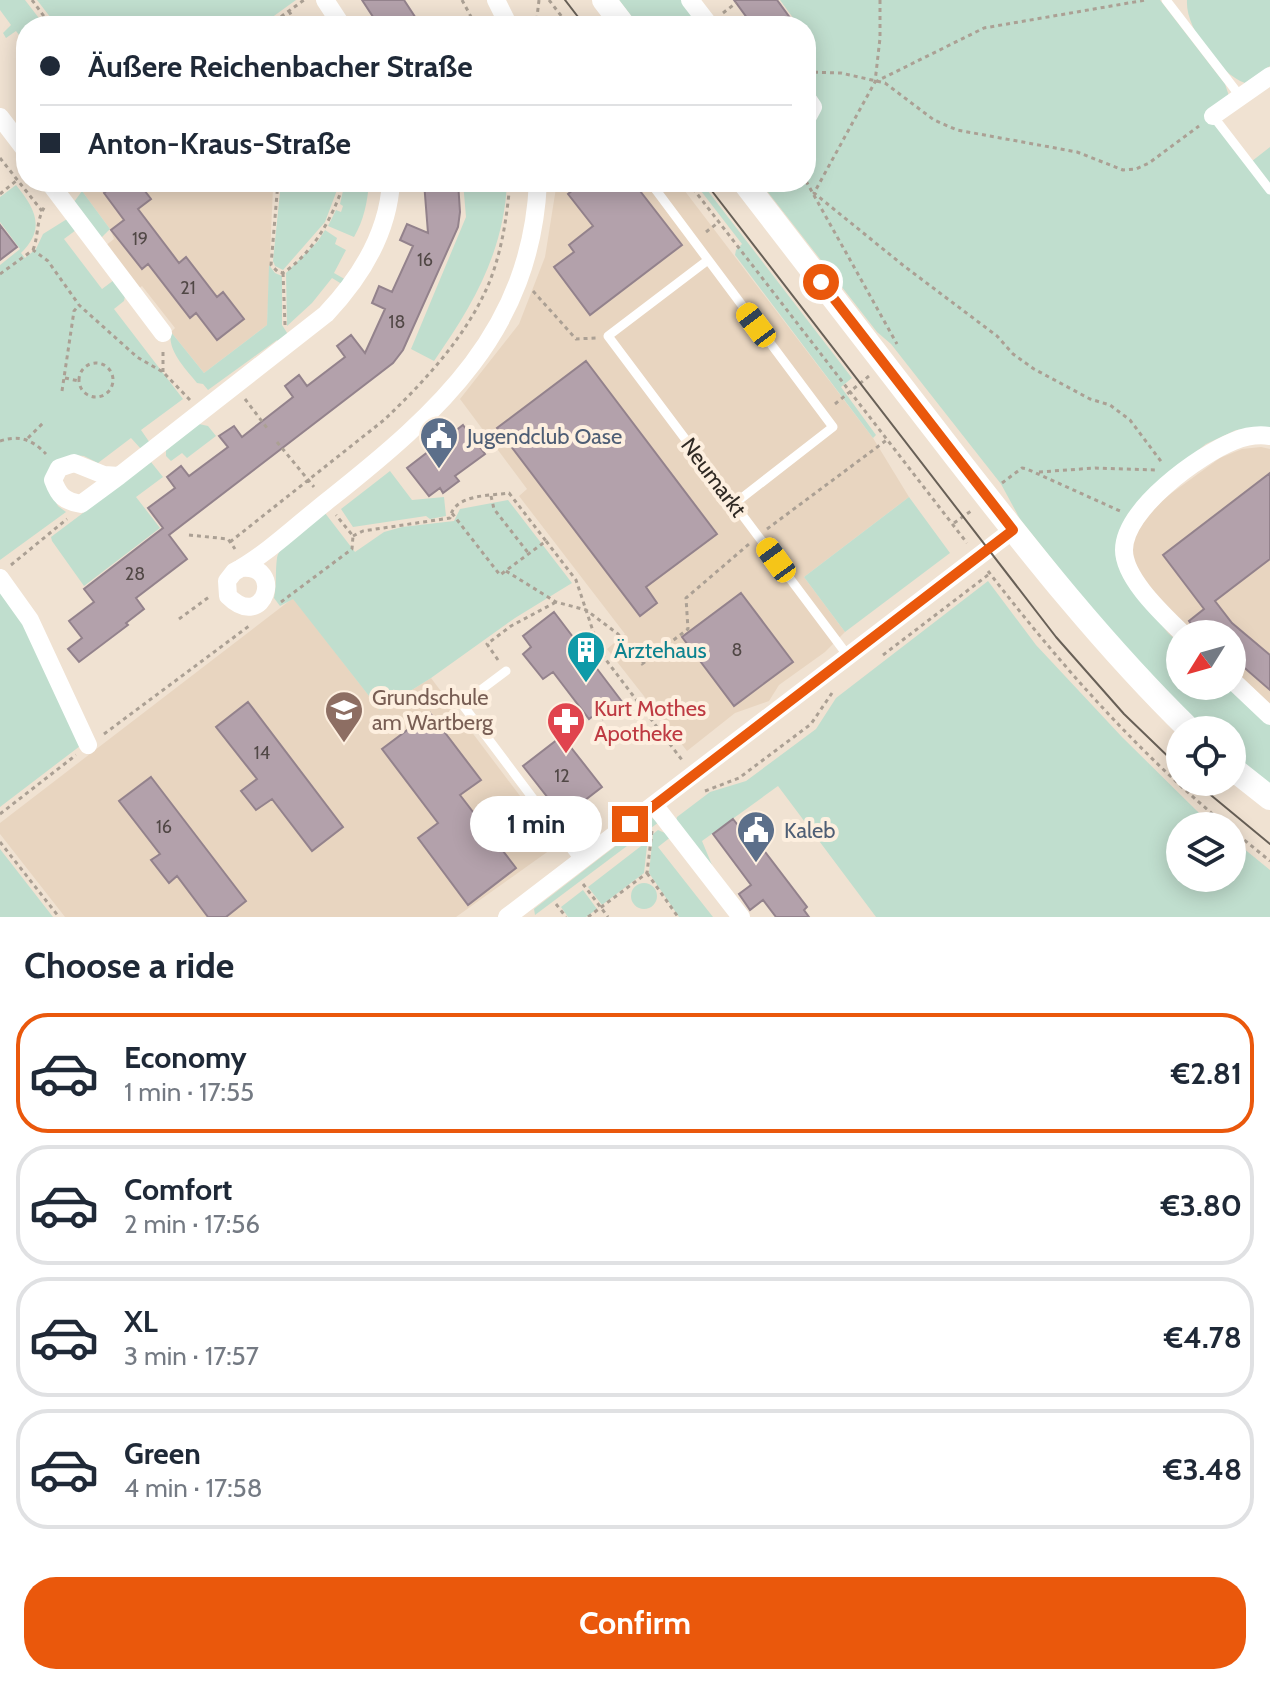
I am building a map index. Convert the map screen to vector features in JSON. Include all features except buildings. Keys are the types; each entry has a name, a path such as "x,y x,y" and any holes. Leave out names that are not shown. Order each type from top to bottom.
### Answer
{"street":[{"path":"604,0 616,16"},
{"path":"690,0 702,16"},
{"path":"1213,116 1270,76"},
{"path":"0,117 16,138"},
{"path":"57,192 163,333"},
{"path":"119,476 104,475 74,463 59,468 53,480 59,496 68,502 81,504 119,476 235,387 326,314 353,284 385,223 390,192"},
{"path":"261,553 267,590 261,602 251,608 238,606 228,596 227,581 234,572 384,456 437,408 479,357 517,284 537,209 538,192"},
{"path":"752,192 1092,628 1175,716"},
{"path":"1170,620 1142,591 1129,570 1124,552 1126,534 1135,517 1172,474 1235,440 1256,434 1270,436"},
{"path":"507,917 580,861 658,819 697,773 1013,530"},
{"path":"241,568 256,569 265,578"},
{"path":"6,571 88,745"},
{"path":"1246,693 1270,716"},
{"path":"1246,779 1270,798"},
{"path":"658,819 741,917"}],"lane":[{"path":"1166,0 1240,96"},
{"path":"1176,0 1178,16"},
{"path":"1213,116 1270,190"},
{"path":"657,192 833,427 734,504"},
{"path":"608,336 708,260"},
{"name":"Neumarkt","path":"608,336 848,656"},
{"path":"506,671 462,704 580,861"}],"path":[{"path":"282,16 304,0"},
{"path":"549,0 561,16"},
{"path":"816,189 875,82 880,0"},
{"path":"875,82 984,28 1146,0"},
{"path":"289,11 292,16"},
{"path":"816,72 841,73 885,83 934,120 957,130 1077,152 1123,170 1136,169 1149,163 1213,116"},
{"path":"0,158 16,180"},
{"path":"0,194 16,182"},
{"path":"26,192 42,211"},
{"path":"0,274 33,250 39,234 38,218 52,192"},
{"path":"277,192 271,265 283,273"},
{"path":"295,340 285,326 283,273 312,246 329,220 340,192"},
{"path":"230,542 358,442 407,398 448,351 486,290 498,256 508,192"},
{"path":"696,192 1043,642 1116,722 1210,812"},
{"path":"814,193 897,342"},
{"path":"814,193 997,336 1013,354 1090,399 1110,405 1130,420 1172,474"},
{"path":"33,250 48,261 79,305 137,357 163,372 181,388 200,413"},
{"path":"492,274 538,293 576,339 608,336"},
{"path":"62,391 74,311 79,305"},
{"path":"95,363 108,367 112,373 109,392 97,397 84,396 79,381 83,368 95,363"},
{"path":"823,414 871,375"},
{"path":"65,378 79,381"},
{"path":"235,387 267,428"},
{"path":"27,439 45,421"},
{"path":"0,441 14,436 27,439 39,446 59,468"},
{"path":"506,571 556,602 586,610 618,634 642,664 688,629 686,598 719,573 758,536 888,439"},
{"path":"1004,481 1022,468 1135,517"},
{"path":"1035,472 1095,468 1172,474"},
{"path":"278,604 352,549 353,536 363,531 450,518 454,505 465,500 509,493 576,580 600,652 688,767 697,773"},
{"path":"491,496 494,509 529,554"},
{"path":"6,571 81,504"},
{"path":"953,524 974,508"},
{"path":"451,512 500,575 546,541"},
{"path":"189,535 228,539 237,551 241,568"},
{"path":"880,657 990,573"},
{"path":"179,619 212,595 228,589"},
{"path":"506,671 487,644 511,626 556,602"},
{"path":"0,814 253,623"},
{"path":"703,792 739,778 811,724 831,694"},
{"path":"640,840 658,819"},
{"path":"588,917 647,873 658,819"},
{"path":"1246,841 1270,861"},
{"path":"0,842 59,917"},
{"path":"647,873 678,917"},
{"path":"574,891 583,884 608,917"},
{"path":"548,911 565,898"},
{"path":"556,904 566,917"}],"shaded area":[{"path":"83,192 273,192 267,325 204,373 171,332 175,328 142,286 138,289 105,246 114,239"},
{"path":"555,192 686,192 873,438 909,497 804,577 845,632 825,652 779,685 769,701 735,713 687,751 607,649 625,634 519,496 527,489 460,399 519,324 545,257"},
{"path":"1242,449 1270,449 1270,725 1242,700 1246,700 1246,620 1166,620 1166,630 1125,577 1133,564 1132,537 1162,500 1220,458"},
{"name":"Grundschule am Wartberg","path":"293,598 380,710 431,678 557,845 456,917 65,917 0,834 0,823"}],"green space":[{"path":"0,0 25,0 37,16 16,16 16,31 6,38 3,33 11,25 0,10"},
{"path":"37,0 296,0 274,16 49,16"},
{"path":"619,0 681,0 692,16 631,16"},
{"path":"780,0 1160,0 1225,84 1229,96 1209,114 1247,165 1270,147 1270,427 1236,430 1206,444 1165,476 1134,509 1125,577 1166,630 1166,695 1135,664 1020,519 1001,484 768,192 816,192 816,119 820,108 816,96 816,16 792,16"},
{"path":"1187,0 1270,0 1270,66 1245,83 1235,78 1215,60 1198,36"},
{"path":"16,185 16,192 21,192 32,210 36,226 29,244 21,253 25,258 36,249 43,234 67,219 76,230 64,239 102,289 114,280 125,296 124,301 114,309 183,399 141,430 150,443 141,449 131,438 98,463 75,455 49,489 58,506 66,512 0,560 0,265 20,249 0,222 0,197"},
{"path":"83,192 110,229 101,238 74,202"},
{"path":"280,192 336,192 325,222 283,270 273,261"},
{"path":"343,192 368,192 354,237 328,226 336,210 341,212 343,206 340,204"},
{"path":"464,192 506,192 500,232 484,277 434,361 411,349 466,217"},
{"path":"702,192 709,192 852,378 841,387 876,435 873,438 735,255 742,244"},
{"path":"325,230 337,238 335,244 346,250 334,273 348,281 345,286 332,278 312,303 287,326 286,273"},
{"path":"269,265 282,276 282,325 291,339 282,346 277,340 208,390 197,383 178,359 172,346 171,332 204,373 267,325"},
{"path":"199,424 208,426 216,436 187,458 182,453 171,461 166,456 166,450"},
{"path":"151,462 163,477 136,497 160,528 84,586 51,537"},
{"path":"390,471 412,500 444,497 446,516 353,527 341,509"},
{"path":"909,497 950,553 845,632 804,577"},
{"path":"508,500 572,583 380,710 293,599 280,606 274,598 279,552 325,513 355,552 384,532 454,521 460,509"},
{"path":"988,581 1036,645 1166,780 1166,796 1182,796 1198,812 1166,812 1166,892 1246,892 1246,850 1270,870 1270,917 876,917 778,786 702,841 712,865 676,821 677,817 710,792 746,781 816,729 836,698"},
{"path":"0,591 34,641 80,746 0,807"},
{"path":"1172,700 1242,700 1270,725 1270,787 1246,767 1246,716 1188,716"},
{"path":"652,818 659,822 535,915 534,909"},
{"path":"658,830 672,836 658,847 713,917 679,917 649,873 653,834"},
{"path":"645,843 644,873 602,905 588,887"},
{"path":"0,849 53,917 0,917"},
{"path":"644,883 653,887 657,896 653,905 644,909 635,905 631,896 635,887"},
{"path":"583,890 597,909 586,917 568,917 561,907"}],"tram line":[{"path":"565,0 577,16"},
{"path":"713,192 1056,637 1124,714 1166,754"},
{"path":"1212,796 1270,844"}],"place":[{"name":"Jugendclub Oase","path":"439,470"},
{"name":"Ärztehaus","path":"586,684"},
{"name":"Grundschule am Wartberg","path":"344,744"},
{"name":"Kurt Mothes Apotheke","path":"566,755"},
{"name":"Kaleb","path":"756,864"}],"route":[{"path":"630,824 1013,530 821,282"}]}
